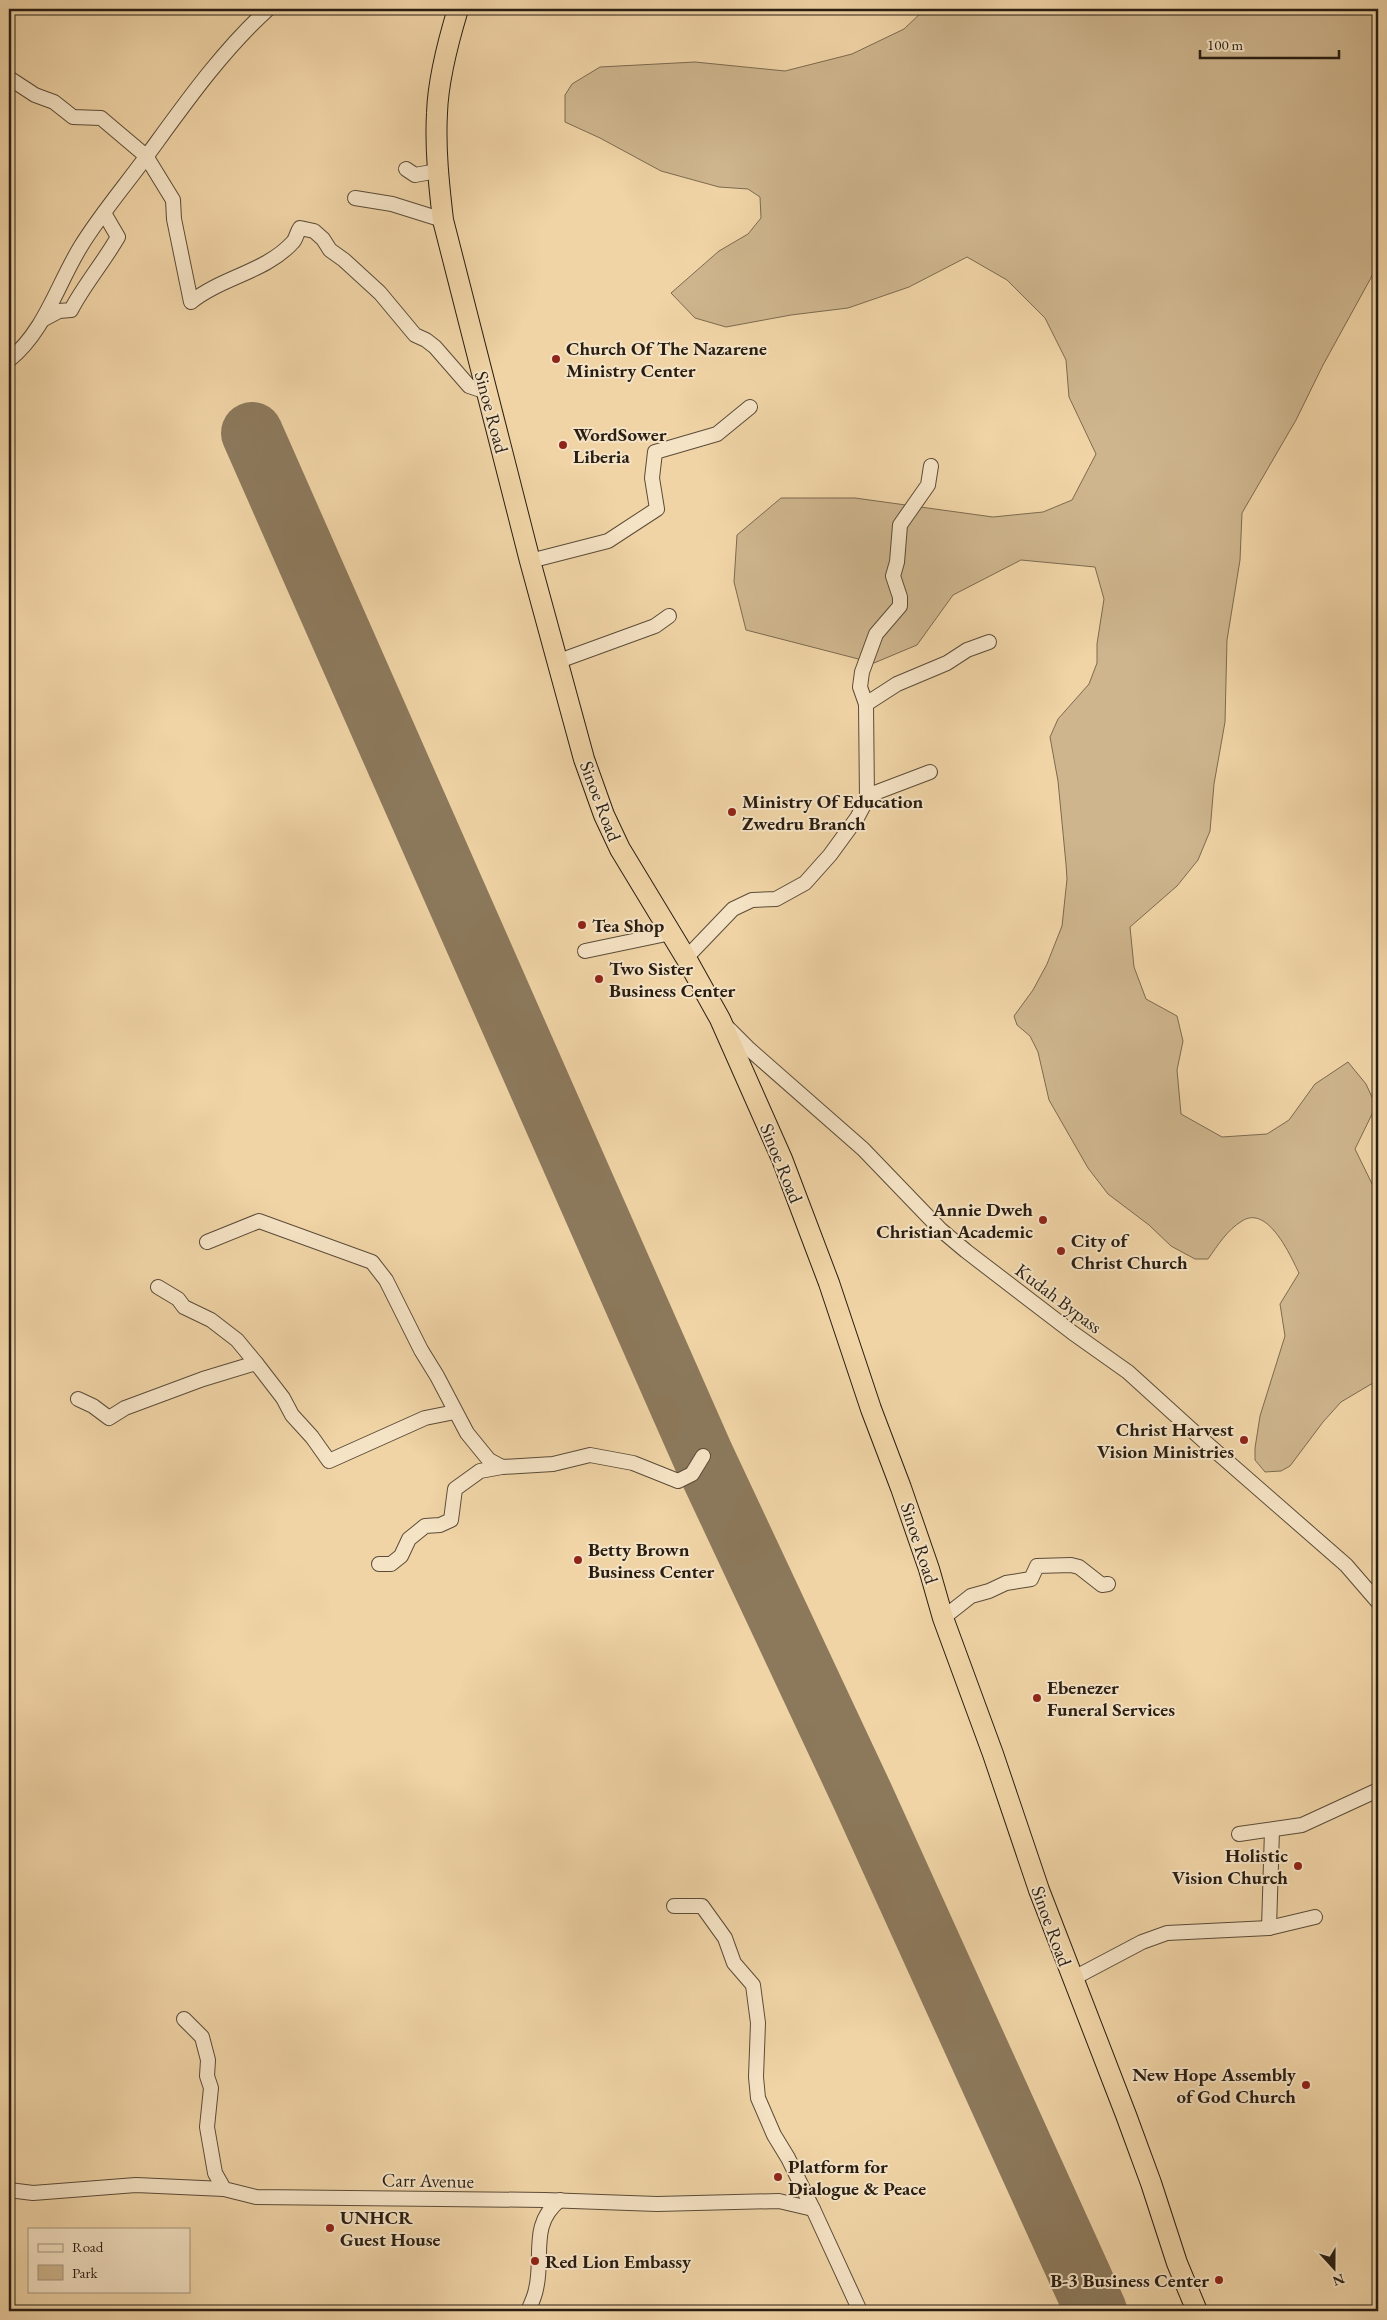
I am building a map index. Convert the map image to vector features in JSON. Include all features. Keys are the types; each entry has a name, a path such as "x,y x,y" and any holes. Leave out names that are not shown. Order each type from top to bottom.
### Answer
{"highway":[{"name":"Sinoe Road","path":"458,9 447,46 437,112 437,171 443,220 530,560 559,660 584,759 604,815 620,849 686,958 720,1019 767,1122 829,1283 871,1409 902,1488 943,1618 968,1683 1032,1873 1132,2132 1177,2263 1197,2311"}],"street":[{"path":"9,360 19,352 44,319 81,247 195,88 240,35 268,9"},
{"path":"9,78 35,94 54,102 73,117 101,118 146,156 173,200 174,219 191,302 224,281 268,262 294,241 300,228 314,231 324,239 330,250 344,260 380,293 392,310 416,335 435,347 469,386 487,392"},
{"path":"406,169 415,176 437,171"},
{"path":"356,198 392,204 443,220"},
{"path":"44,319 59,311 71,310 81,291 91,282 118,238 104,213"},
{"path":"530,560 608,541 658,508 652,478 655,452 717,434 750,407"},
{"path":"866,799 866,704 860,687 865,659 876,634 900,606 900,597 893,576 898,554 898,531 900,525 928,485 931,466"},
{"path":"559,660 655,626 669,616"},
{"path":"866,704 897,684 947,663 967,650 988,642"},
{"path":"686,958 734,909 752,900 776,899 805,883 830,856 857,818 866,799 872,794 930,772"},
{"path":"585,950 670,933"},
{"name":"Kudah Bypass","path":"720,1019 748,1048 863,1149 941,1230 966,1252 1128,1372 1204,1442 1346,1565 1378,1602"},
{"path":"207,1242 259,1221 372,1262 386,1280 421,1350 438,1376 467,1433 489,1460 502,1467"},
{"path":"158,1287 178,1299 184,1307 212,1320 238,1340 283,1398 292,1415 312,1436 329,1461 425,1418 455,1412"},
{"path":"78,1399 93,1406 109,1418 125,1408 203,1379 256,1363"},
{"path":"379,1564 391,1564 401,1556 409,1539 425,1526 440,1525 451,1520 455,1489 480,1471 502,1467 553,1464 590,1456 633,1463 678,1481 692,1474 703,1456"},
{"path":"943,1618 971,1596 989,1591 1006,1583 1032,1579 1037,1566 1071,1565 1080,1568 1102,1585 1108,1584"},
{"path":"1239,1834 1302,1825 1378,1790"},
{"path":"1269,1928 1272,1830"},
{"path":"674,1906 702,1906 725,1938 734,1963 753,1985 758,2023 756,2076 758,2098 774,2135 788,2158 813,2208 860,2311"},
{"path":"1072,1978 1142,1942 1167,1933 1269,1928 1315,1916"},
{"path":"184,2019 202,2037 208,2060 207,2076 211,2088 207,2127 215,2173 224,2188"},
{"name":"Carr Avenue","path":"9,2190 33,2193 136,2184 224,2188 256,2197 560,2200 657,2204 778,2201 813,2208"},
{"path":"528,2311 537,2288 539,2241 548,2210 560,2200"}],"green space":[{"path":"925,9 1378,9 1378,265 1323,365 1296,420 1242,513 1240,560 1227,640 1225,722 1214,784 1210,831 1198,860 1177,886 1130,927 1134,967 1146,999 1177,1016 1183,1041 1177,1070 1181,1114 1222,1137 1267,1134 1289,1120 1315,1084 1348,1062 1366,1084 1376,1106 1355,1149 1378,1196 1378,1380 1341,1402 1323,1422 1290,1466 1281,1471 1265,1472 1255,1460 1255,1448 1260,1416 1285,1336 1280,1304 1299,1273 1284,1245 1269,1226 1261,1220 1252,1218 1242,1221 1232,1229 1208,1259 1195,1259 1171,1246 1149,1225 1108,1194 1088,1168 1049,1100 1038,1052 1030,1036 1017,1025 1014,1016 1033,990 1047,964 1062,926 1067,879 1058,781 1050,737 1058,719 1089,684 1097,663 1097,644 1104,599 1095,567 1021,560 953,595 917,645 874,663 746,630 734,582 737,535 781,498 855,498 993,517 1043,512 1072,500 1096,454 1069,397 1066,360 1045,318 1007,280 967,257 909,287 848,308 791,315 726,327 695,318 671,293 719,251 748,234 761,218 760,197 748,189 719,187 661,171 600,138 565,122 565,95 572,84 600,67 695,62 785,71 852,54 904,29"}],"runway":[{"path":"252,433 703,1456 862,1795 1096,2311"}],"place":[{"name":"Church Of The Nazarene Ministry Center","path":"556,359"},
{"name":"WordSower Liberia","path":"563,445"},
{"name":"Ministry Of Education Zwedru Branch","path":"732,812"},
{"name":"Tea Shop","path":"582,925"},
{"name":"Two Sister Business Center","path":"599,979"},
{"name":"Annie Dweh Christian Academic","path":"1043,1220"},
{"name":"City of Christ Church","path":"1061,1251"},
{"name":"Christ Harvest Vision Ministries","path":"1244,1440"},
{"name":"Betty Brown Business Center","path":"578,1560"},
{"name":"Ebenezer Funeral Services","path":"1037,1698"},
{"name":"Holistic Vision Church","path":"1298,1866"},
{"name":"New Hope Assembly of God Church","path":"1306,2085"},
{"name":"Platform for Dialogue & Peace","path":"778,2177"},
{"name":"UNHCR Guest House","path":"330,2228"},
{"name":"Red Lion Embassy","path":"535,2261"},
{"name":"B-3 Business Center","path":"1219,2280"}]}
